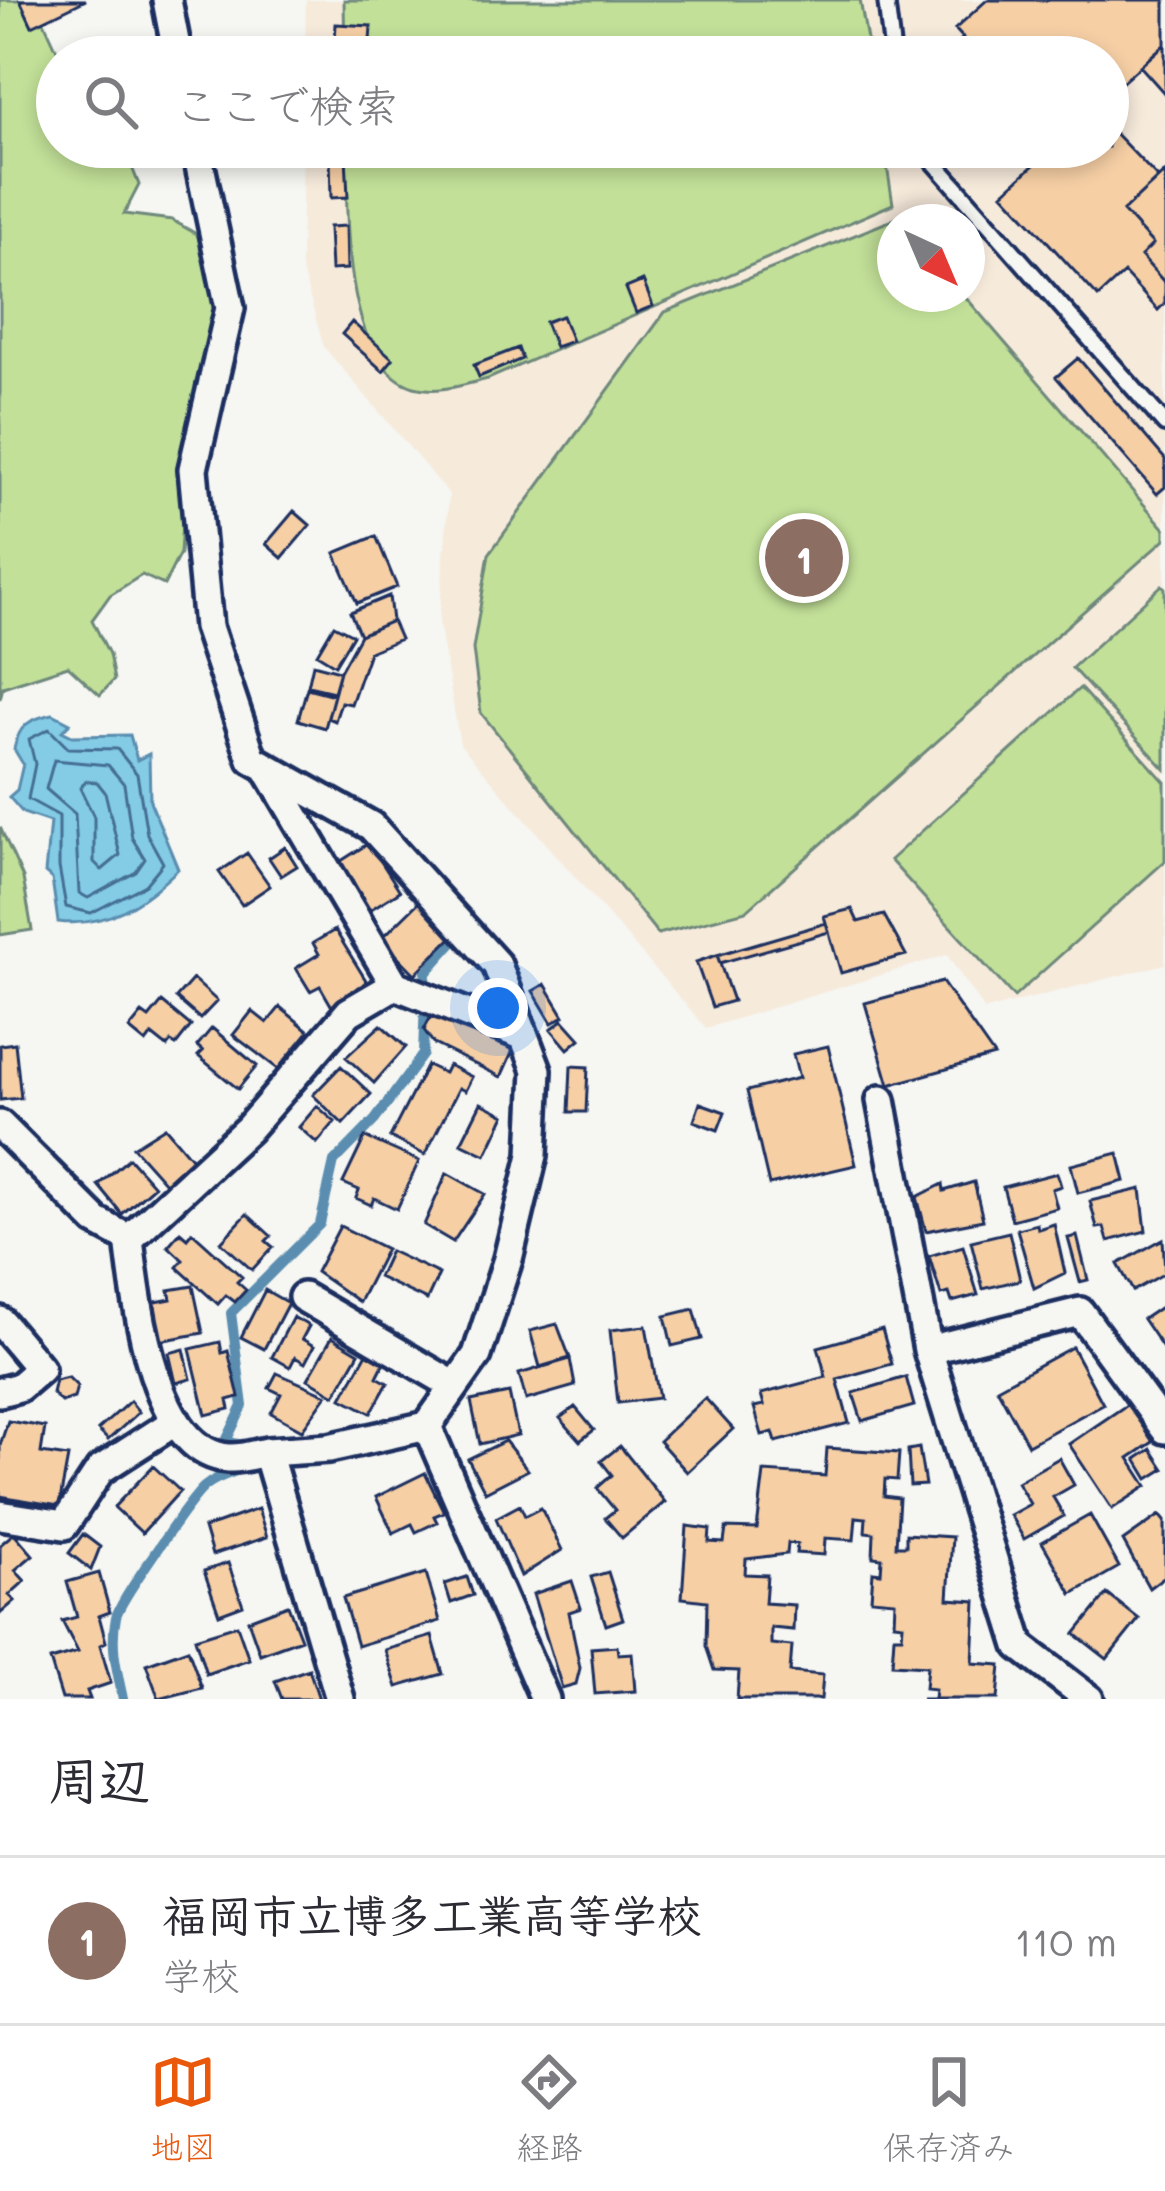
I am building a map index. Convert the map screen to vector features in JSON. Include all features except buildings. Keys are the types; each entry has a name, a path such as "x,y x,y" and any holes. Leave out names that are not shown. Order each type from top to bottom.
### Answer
{"street":[{"path":"166,0 174,36"},
{"path":"129,1239 141,1339 181,1432 227,1459 329,1448 427,1426 477,1355 533,1155 537,1070 519,1034 497,964 371,826 252,759 208,627 193,469 230,308 200,168"},
{"path":"266,767 400,987 519,1034"},
{"path":"129,1239 248,1129 350,1012 400,987"},
{"path":"881,1100 928,1350 1020,1646 1080,1696"},
{"path":"0,1125 96,1220 129,1239"},
{"path":"303,1297 455,1386"},
{"path":"928,1350 1080,1312 1165,1429"},
{"path":"0,1321 40,1369 19,1388 0,1392"},
{"path":"0,1514 64,1525 100,1470 176,1421"},
{"path":"427,1426 545,1699"},
{"path":"267,1452 340,1699"}],"lane":[{"path":"886,0 890,36"},
{"path":"939,168 1165,424"}],"shaded area":[{"path":"306,0 1165,0 1165,964 984,1010 947,955 706,1028 460,744 439,622 449,494 324,347 301,267 303,168 1129,168 1129,36 305,36"}],"green space":[{"path":"0,0 34,0 50,36 36,36 36,168 132,168 139,185 124,214 172,220 198,235 216,296 203,385 189,418 180,553 164,585 142,575 110,595 92,620 109,654 114,680 100,695 68,666 3,687 0,699"},
{"path":"344,0 860,0 866,36 345,36"},
{"path":"347,168 887,168 893,204 877,204 877,211 488,379 452,388 414,387 390,373 373,348 353,281"},
{"path":"877,226 877,312 978,312 1165,529 1165,539 746,911 658,934 481,713 473,649 489,554 665,312"},
{"path":"1162,585 1165,588 1165,769 1072,668"},
{"path":"1080,688 1165,782 1165,861 1014,997 890,860"},
{"path":"0,827 23,878 32,930 0,935"}],"water":[{"path":"53,714 70,723 62,731 72,736 130,735 137,760 149,754 150,801 178,869 138,902 92,921 58,922 52,879 45,873 50,822 23,813 9,797 17,790 23,764 14,749 19,734 31,721"}],"waterway":[{"path":"123,1699 114,1648 120,1608 196,1496 211,1482 236,1471 243,1445 226,1441 243,1406 231,1313 320,1224 334,1162 375,1120 423,1054 426,973 457,938"}],"place":[{"name":"福岡市立博多工業高等学校","path":"804,558"}]}
